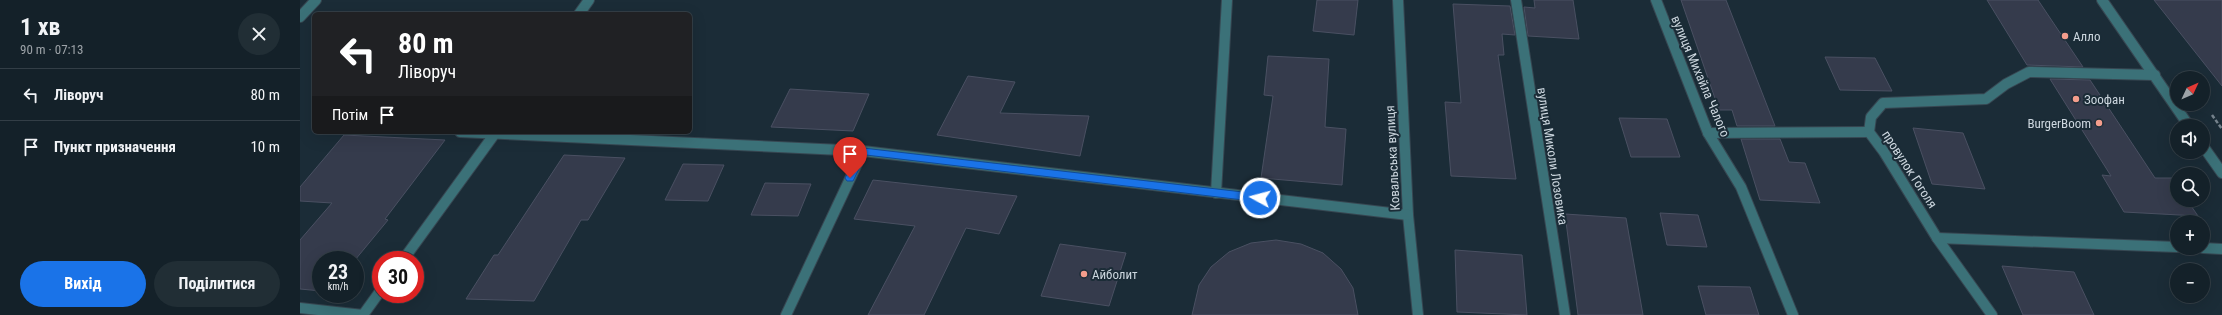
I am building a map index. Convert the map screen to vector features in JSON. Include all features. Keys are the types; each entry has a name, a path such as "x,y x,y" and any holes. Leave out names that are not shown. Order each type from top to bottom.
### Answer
{"street":[{"path":"300,17 316,0"},
{"path":"580,12 589,0"},
{"path":"1216,193 1227,0"},
{"name":"Ковальська вулиця","path":"1398,0 1408,215 1418,315"},
{"name":"вулиця Миколи Лозовика","path":"1516,0 1565,315"},
{"name":"вулиця Михайла Чалого","path":"1656,0 1708,133 1741,187 1793,315"},
{"path":"2102,0 2184,119"},
{"name":"провулок Гоголя","path":"1992,315 1937,238 1884,152 1869,132 1871,117 1883,103 1986,99 2006,84 2029,72 2155,75"},
{"path":"1708,133 1869,132"},
{"path":"410,251 494,134"},
{"path":"515,134 863,151 1408,215"},
{"path":"786,315 863,151"},
{"path":"2210,156 2222,173"},
{"path":"1937,238 2170,247"},
{"path":"2210,248 2222,248"},
{"path":"300,308 363,315 372,302"}],"building":[{"path":"1317,0 1358,0 1354,35 1313,31"},
{"path":"1534,0 1573,0 1579,39 1528,36 1524,7 1535,8"},
{"path":"1681,0 1726,0 1775,126 1737,126 1732,110 1719,110"},
{"path":"1987,0 2038,0 2083,67 2027,65"},
{"path":"2154,0 2222,0 2222,86"},
{"path":"1453,4 1510,6 1515,35 1502,34 1504,55 1498,55 1516,179 1451,176 1445,102 1461,103"},
{"path":"1268,56 1329,59 1325,127 1346,129 1342,185 1261,178 1273,96 1264,95"},
{"path":"1825,57 1875,58 1892,91 1840,90"},
{"path":"968,76 1015,82 1000,113 1089,116 1080,156 937,135"},
{"path":"2050,79 2090,80 2155,178 2170,178 2170,207 2192,207 2197,215 2124,212 2102,175 2111,176"},
{"path":"790,89 869,94 853,131 771,127"},
{"path":"1619,118 1667,119 1680,157 1631,157"},
{"path":"1913,128 1963,133 1985,189 1932,184"},
{"path":"344,135 445,140 385,219 388,220 362,251 312,251 312,290 300,289 300,240 332,203 300,201 300,187"},
{"path":"1741,139 1780,139 1789,162 1805,163 1820,203 1760,200"},
{"path":"564,155 625,158 588,220 581,220 534,301 466,299 494,255 498,255"},
{"path":"683,164 724,165 708,201 665,200"},
{"path":"873,180 1017,196 999,234 966,228 924,315 868,315 915,226 854,219"},
{"path":"765,183 811,184 798,216 751,215"},
{"path":"1660,213 1698,215 1707,247 1667,245"},
{"path":"1565,214 1626,218 1643,315 1578,315"},
{"path":"1276,240 1301,244 1323,253 1341,269 1353,288 1358,315 1192,315 1199,285 1211,267 1229,252 1251,243"},
{"name":"Айболит","path":"1060,244 1126,253 1109,306 1041,296"},
{"path":"1455,250 1522,255 1527,315 1457,312"},
{"path":"2002,266 2074,272 2094,315 2023,315"},
{"path":"1698,286 1750,287 1759,315 1706,315"}],"place":[{"name":"Алло","path":"2065,36"},
{"name":"Зоофан","path":"2076,99"},
{"name":"BurgerBoom","path":"2099,123"},
{"name":"Айболит","path":"1084,274"}],"route":[{"path":"850,178 863,151 1260,198"}]}
